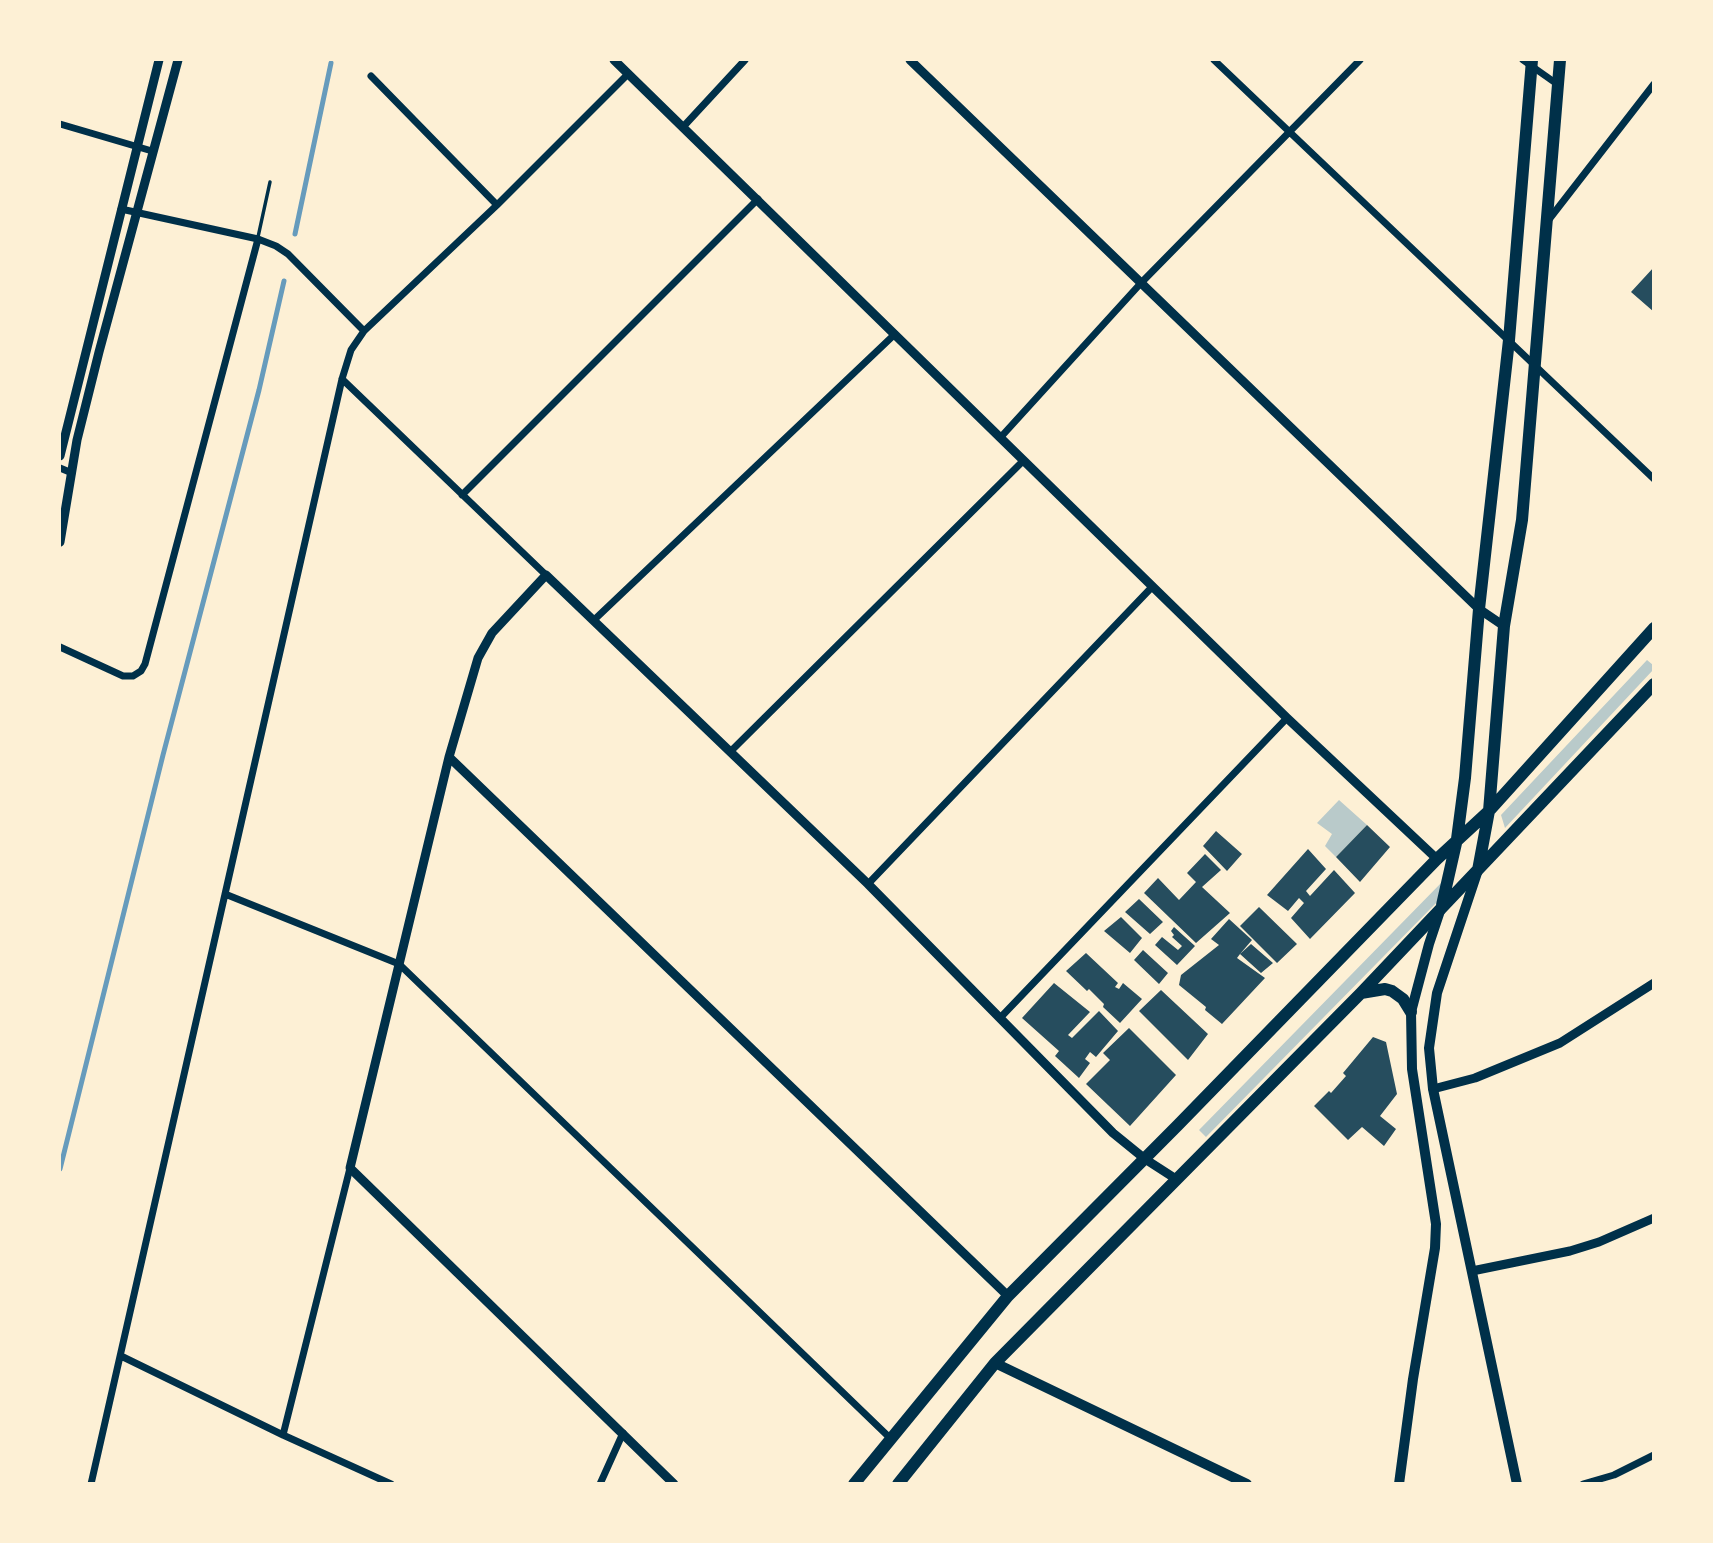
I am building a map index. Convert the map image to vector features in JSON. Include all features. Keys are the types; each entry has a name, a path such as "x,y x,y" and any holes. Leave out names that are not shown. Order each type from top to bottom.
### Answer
{"main road":[{"path":"1517,1483 1433,1089 1429,1048 1437,993 1478,870 1489,811 1504,626 1522,520 1560,60"},
{"path":"1399,1483 1435,1248 1436,1224 1412,1069 1411,1012 1442,905 1457,839 1465,778 1479,609 1509,340 1529,62"},
{"path":"854,1483 1009,1296 1437,859 1489,811 1653,629"},
{"path":"898,1483 995,1363 1361,993 1654,684"},
{"path":"1361,993 1385,989 1403,999 1411,1012"},
{"path":"995,1363 1247,1483"}],"street":[{"path":"60,456 159,60"},
{"path":"60,542 72,473 99,352 178,60"},
{"path":"614,60 1152,587 1437,859"},
{"path":"683,127 745,60"},
{"path":"910,60 1479,609 1504,626"},
{"path":"1214,60 1654,479"},
{"path":"1000,438 1141,283 1360,60"},
{"path":"1529,62 1557,84"},
{"path":"91,1483 342,379 351,350 364,331 497,205 628,74"},
{"path":"371,76 497,205"},
{"path":"1545,225 1654,84"},
{"path":"60,124 152,151"},
{"path":"463,495 758,199"},
{"path":"121,209 258,239 276,246 288,254 364,331"},
{"path":"60,647 123,676 133,676 141,671 145,664 258,239"},
{"path":"594,620 895,334"},
{"path":"342,379 868,884 1112,1133 1144,1159 1176,1179"},
{"path":"730,752 1023,461"},
{"path":"60,468 72,473"},
{"path":"283,1435 449,757 478,658 484,645 546,575"},
{"path":"868,884 1152,587"},
{"path":"1000,1018 1287,718"},
{"path":"449,757 1009,1296"},
{"path":"225,894 399,964 890,1438"},
{"path":"1433,1089 1475,1078 1560,1043 1654,983"},
{"path":"349,1168 674,1483"},
{"path":"1472,1270 1570,1251 1599,1242 1654,1218"},
{"path":"121,1356 283,1435 391,1483"},
{"path":"600,1483 624,1433"},
{"path":"1583,1483 1614,1475 1654,1455"}],"lane":[{"path":"258,239 271,182"}],"shaded area":[{"path":"1647,660 1653,665 1653,670 1505,828 1501,815"},
{"path":"1339,800 1367,825 1336,857 1325,846 1332,834 1317,823"},
{"path":"1443,881 1440,899 1206,1137 1199,1130"}],"building":[{"path":"1654,267 1654,312 1631,292"},
{"path":"1367,825 1390,847 1360,882 1336,857"},
{"path":"1216,831 1242,854 1227,871 1203,846"},
{"path":"1308,849 1326,869 1306,891 1310,896 1334,870 1355,893 1310,939 1291,918 1304,903 1299,898 1288,911 1267,895"},
{"path":"1205,854 1221,870 1202,887 1230,913 1196,943 1144,893 1158,878 1179,900 1196,882 1187,873"},
{"path":"1139,899 1163,922 1150,934 1125,912"},
{"path":"1259,907 1297,944 1277,963 1240,926"},
{"path":"1121,917 1142,938 1130,953 1104,931"},
{"path":"1229,919 1252,940 1237,958 1265,978 1222,1024 1179,985 1181,975 1219,945 1211,939"},
{"path":"1174,927 1195,946 1177,965 1155,945 1162,937 1178,950 1182,946 1172,937 1174,935 1171,931"},
{"path":"1251,944 1273,963 1261,973 1240,954"},
{"path":"1143,950 1168,973 1159,984 1134,960"},
{"path":"1086,953 1118,983 1115,987 1119,989 1123,983 1142,999 1120,1023 1089,989 1087,991 1066,971"},
{"path":"1054,983 1090,1012 1068,1035 1072,1038 1099,1011 1118,1031 1096,1057 1090,1052 1085,1059 1090,1063 1079,1078 1055,1056 1059,1051 1022,1018"},
{"path":"1161,990 1208,1034 1188,1060 1139,1011"},
{"path":"1129,1028 1176,1075 1130,1126 1086,1084 1110,1060 1103,1053"},
{"path":"1373,1037 1386,1042 1397,1094 1380,1116 1396,1129 1384,1146 1362,1127 1348,1140 1314,1106 1329,1091 1331,1093 1346,1076 1343,1073"}],"waterway":[{"path":"295,234 331,63"},
{"path":"60,1169 163,755 259,390 284,281"}]}
